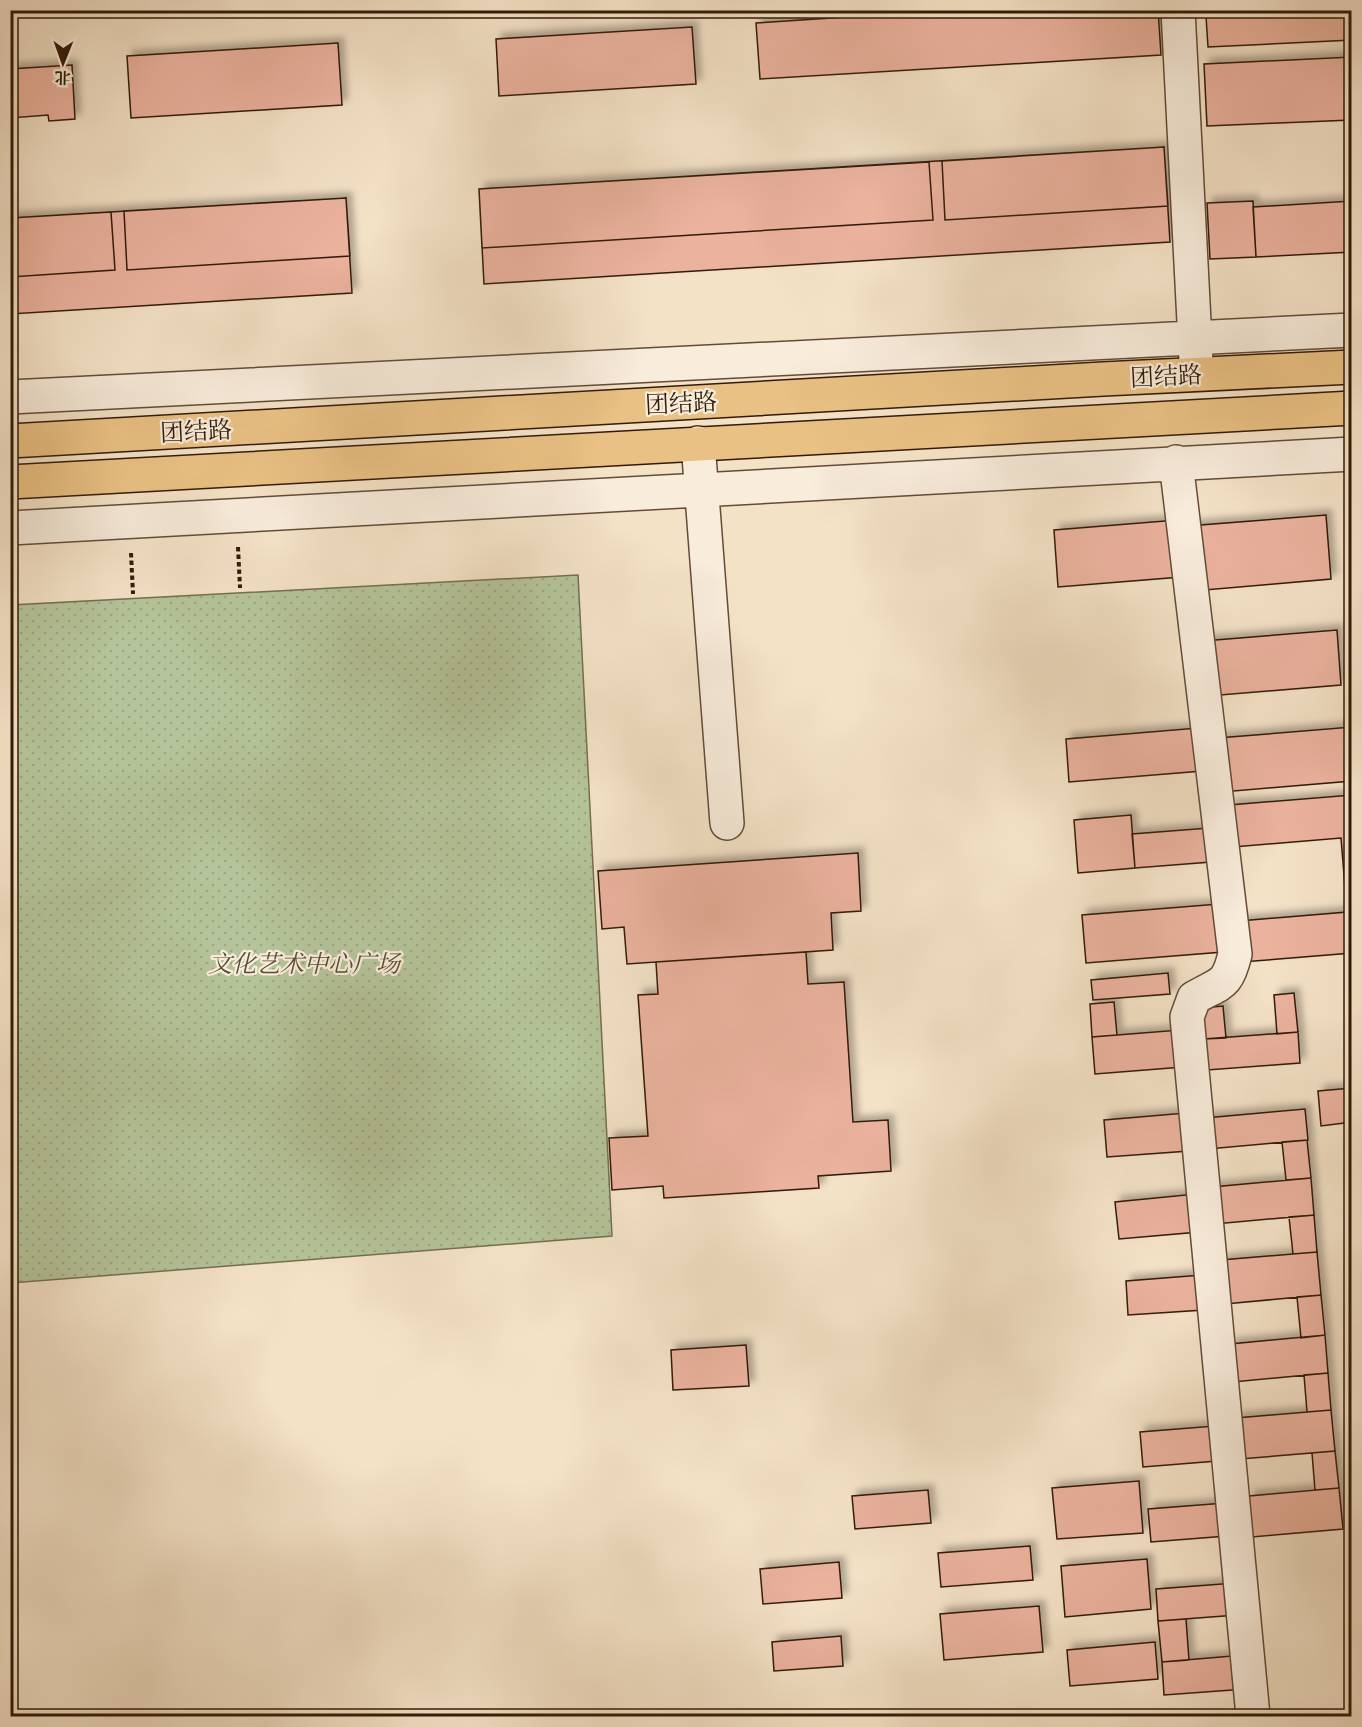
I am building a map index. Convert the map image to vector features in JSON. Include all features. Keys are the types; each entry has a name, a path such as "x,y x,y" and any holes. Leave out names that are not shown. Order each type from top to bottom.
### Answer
{"main road":[{"name":"团结路","path":"10,441 1352,367"},
{"name":"团结路","path":"10,482 1352,408"}],"street":[{"path":"1178,10 1196,374"},
{"path":"10,397 1352,330"},
{"path":"698,443 727,823"},
{"path":"10,528 1352,454"},
{"path":"1176,462 1235,954 1232,969 1224,983 1194,998 1187,1017 1253,1716"}],"path":[{"path":"236,516 240,588"},
{"path":"129,522 134,594"}],"green space":[{"name":"文化艺术中心广场","path":"578,575 612,1236 11,1283 11,605"}],"building":[{"path":"953,10 1158,10 1161,55 760,79 756,23"},
{"path":"1352,10 1352,40 1208,47 1206,16"},
{"path":"692,27 696,84 499,96 496,39"},
{"path":"338,43 342,105 131,118 127,56"},
{"path":"1352,57 1352,120 1207,126 1204,64"},
{"path":"72,65 75,119 49,121 48,115 10,118 10,69"},
{"path":"1164,147 1168,206 945,220 942,161"},
{"path":"1164,147 1170,242 484,284 479,189"},
{"path":"929,162 933,220 482,248 479,189"},
{"path":"346,198 352,293 10,314 10,218"},
{"path":"346,198 350,256 127,270 124,211"},
{"path":"1253,201 1256,257 1210,259 1207,203"},
{"path":"1352,201 1352,252 1256,257 1253,207"},
{"path":"111,212 115,270 10,277 10,218"},
{"path":"1347,513 1352,513 1352,593 1346,593"},
{"path":"1326,515 1331,579 1193,591 1188,526"},
{"path":"1177,520 1181,577 1058,587 1054,530"},
{"path":"1337,630 1341,685 1208,696 1203,641"},
{"path":"1352,727 1352,781 1222,792 1218,738"},
{"path":"1198,728 1202,771 1069,782 1066,739"},
{"path":"1352,795 1352,953 1242,962 1239,921 1347,912 1341,838 1233,847 1229,805"},
{"path":"1131,815 1135,868 1078,873 1074,820"},
{"path":"1209,828 1211,862 1135,868 1132,834"},
{"path":"858,853 861,911 831,913 833,950 627,964 624,927 602,929 598,871"},
{"path":"1219,904 1223,952 1086,963 1082,915"},
{"path":"806,952 808,984 844,982 853,1122 888,1120 891,1171 818,1176 819,1188 664,1198 663,1186 612,1190 609,1138 648,1136 638,995 658,994 656,962"},
{"path":"1168,973 1170,994 1093,1000 1091,980"},
{"path":"1294,993 1298,1032 1277,1034 1274,995"},
{"path":"1114,1002 1117,1035 1092,1037 1090,1004"},
{"path":"1223,1006 1226,1038 1204,1039 1202,1008"},
{"path":"1180,1030 1183,1067 1095,1074 1092,1037"},
{"path":"1298,1032 1300,1063 1207,1070 1204,1039"},
{"path":"1352,1088 1352,1122 1321,1126 1318,1091"},
{"path":"1305,1109 1308,1140 1208,1149 1205,1118"},
{"path":"1186,1113 1189,1151 1107,1157 1104,1120"},
{"path":"1307,1140 1311,1178 1286,1180 1282,1142"},
{"path":"1311,1178 1314,1215 1215,1224 1212,1187"},
{"path":"1196,1194 1199,1232 1119,1239 1115,1202"},
{"path":"1314,1215 1317,1252 1293,1254 1289,1217"},
{"path":"1317,1252 1321,1295 1225,1304 1221,1260"},
{"path":"1202,1275 1204,1310 1128,1315 1126,1281"},
{"path":"1321,1295 1325,1335 1301,1338 1297,1297"},
{"path":"1325,1335 1328,1373 1233,1382 1230,1344"},
{"path":"746,1345 749,1386 673,1390 671,1350"},
{"path":"1328,1373 1331,1410 1307,1412 1304,1375"},
{"path":"1331,1410 1335,1451 1240,1459 1236,1418"},
{"path":"1215,1426 1217,1461 1143,1467 1140,1432"},
{"path":"1335,1451 1339,1488 1315,1490 1312,1453"},
{"path":"1139,1481 1143,1533 1057,1539 1052,1488"},
{"path":"1339,1488 1343,1529 1252,1537 1249,1496"},
{"path":"928,1490 931,1523 855,1529 852,1496"},
{"path":"1225,1503 1227,1536 1151,1542 1148,1509"},
{"path":"1030,1546 1033,1580 941,1587 938,1553"},
{"path":"1147,1559 1151,1609 1065,1617 1061,1566"},
{"path":"839,1562 842,1598 763,1604 760,1569"},
{"path":"1235,1583 1237,1615 1158,1621 1156,1589"},
{"path":"1039,1606 1043,1652 944,1660 940,1614"},
{"path":"1186,1619 1189,1660 1162,1662 1158,1621"},
{"path":"841,1636 843,1666 774,1671 772,1642"},
{"path":"1155,1642 1158,1679 1070,1686 1067,1650"},
{"path":"1244,1655 1246,1689 1164,1695 1162,1662"}]}
